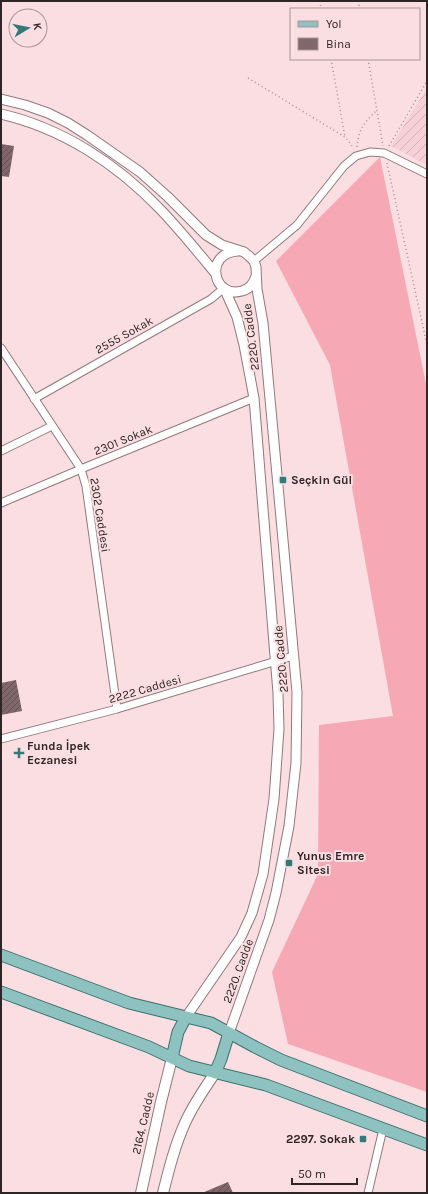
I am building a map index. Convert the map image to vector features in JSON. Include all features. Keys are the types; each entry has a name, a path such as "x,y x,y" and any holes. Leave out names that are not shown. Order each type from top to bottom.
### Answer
{"main road":[{"path":"1,955 129,1003 211,1023 282,1060 427,1116"},
{"path":"1,992 149,1047 189,1066 266,1085 427,1145"},
{"path":"172,1058 178,1032 186,1017"},
{"path":"163,1193 171,1163 185,1123 197,1100 215,1072 224,1052 229,1033"},
{"name":"2164. Cadde","path":"141,1193 172,1058"}],"street":[{"path":"1,99 48,113 68,123 140,172 168,196 206,235 222,246 244,252"},
{"name":"2220. Cadde","path":"1,114 24,119 44,127 81,146 108,164 136,186 160,209 216,274 219,284 230,292 244,291 250,287 256,274"},
{"path":"216,274 216,264 225,254 238,250 244,252 254,261 297,225 344,166 356,156 370,152 384,153 427,174"},
{"name":"2220. Cadde","path":"229,1033 269,920 276,893 289,826 296,763 297,692 294,656 263,323 254,261"},
{"name":"2220. Cadde","path":"186,1017 241,938 252,913 263,874 278,762 279,729 276,662 254,398 243,338 237,317 224,288"},
{"name":"2555 Sokak","path":"34,399 211,299 224,288"},
{"name":"2302 Caddesi","path":"1,348 81,469 86,486 117,709"},
{"name":"2301 Sokak","path":"1,503 254,398"},
{"path":"1,451 52,426"},
{"name":"2222 Caddesi","path":"1,739 117,709 294,656"},
{"path":"368,1193 383,1129"}],"path":[{"path":"331,60 345,137"},
{"path":"368,60 384,153 427,345"},
{"path":"248,78 345,137 351,144 356,156"},
{"path":"384,153 427,81"},
{"path":"356,156 359,133 367,120 377,110"}],"shaded area":[{"path":"427,88 427,165 391,146"},
{"path":"380,157 427,389 427,1092 288,1044 272,972 318,874 319,725 393,716 330,365 276,261"}],"building":[{"path":"1,144 14,146 9,177 1,176"},
{"path":"16,680 22,711 1,715 1,683"},
{"path":"228,1182 233,1193 202,1193"}],"place":[{"name":"Seçkin Gül","path":"283,480"},
{"name":"Funda İpek Eczanesi","path":"19,753"},
{"name":"Yunus Emre Sitesi","path":"289,863"},
{"name":"2297. Sokak","path":"363,1139"}]}
